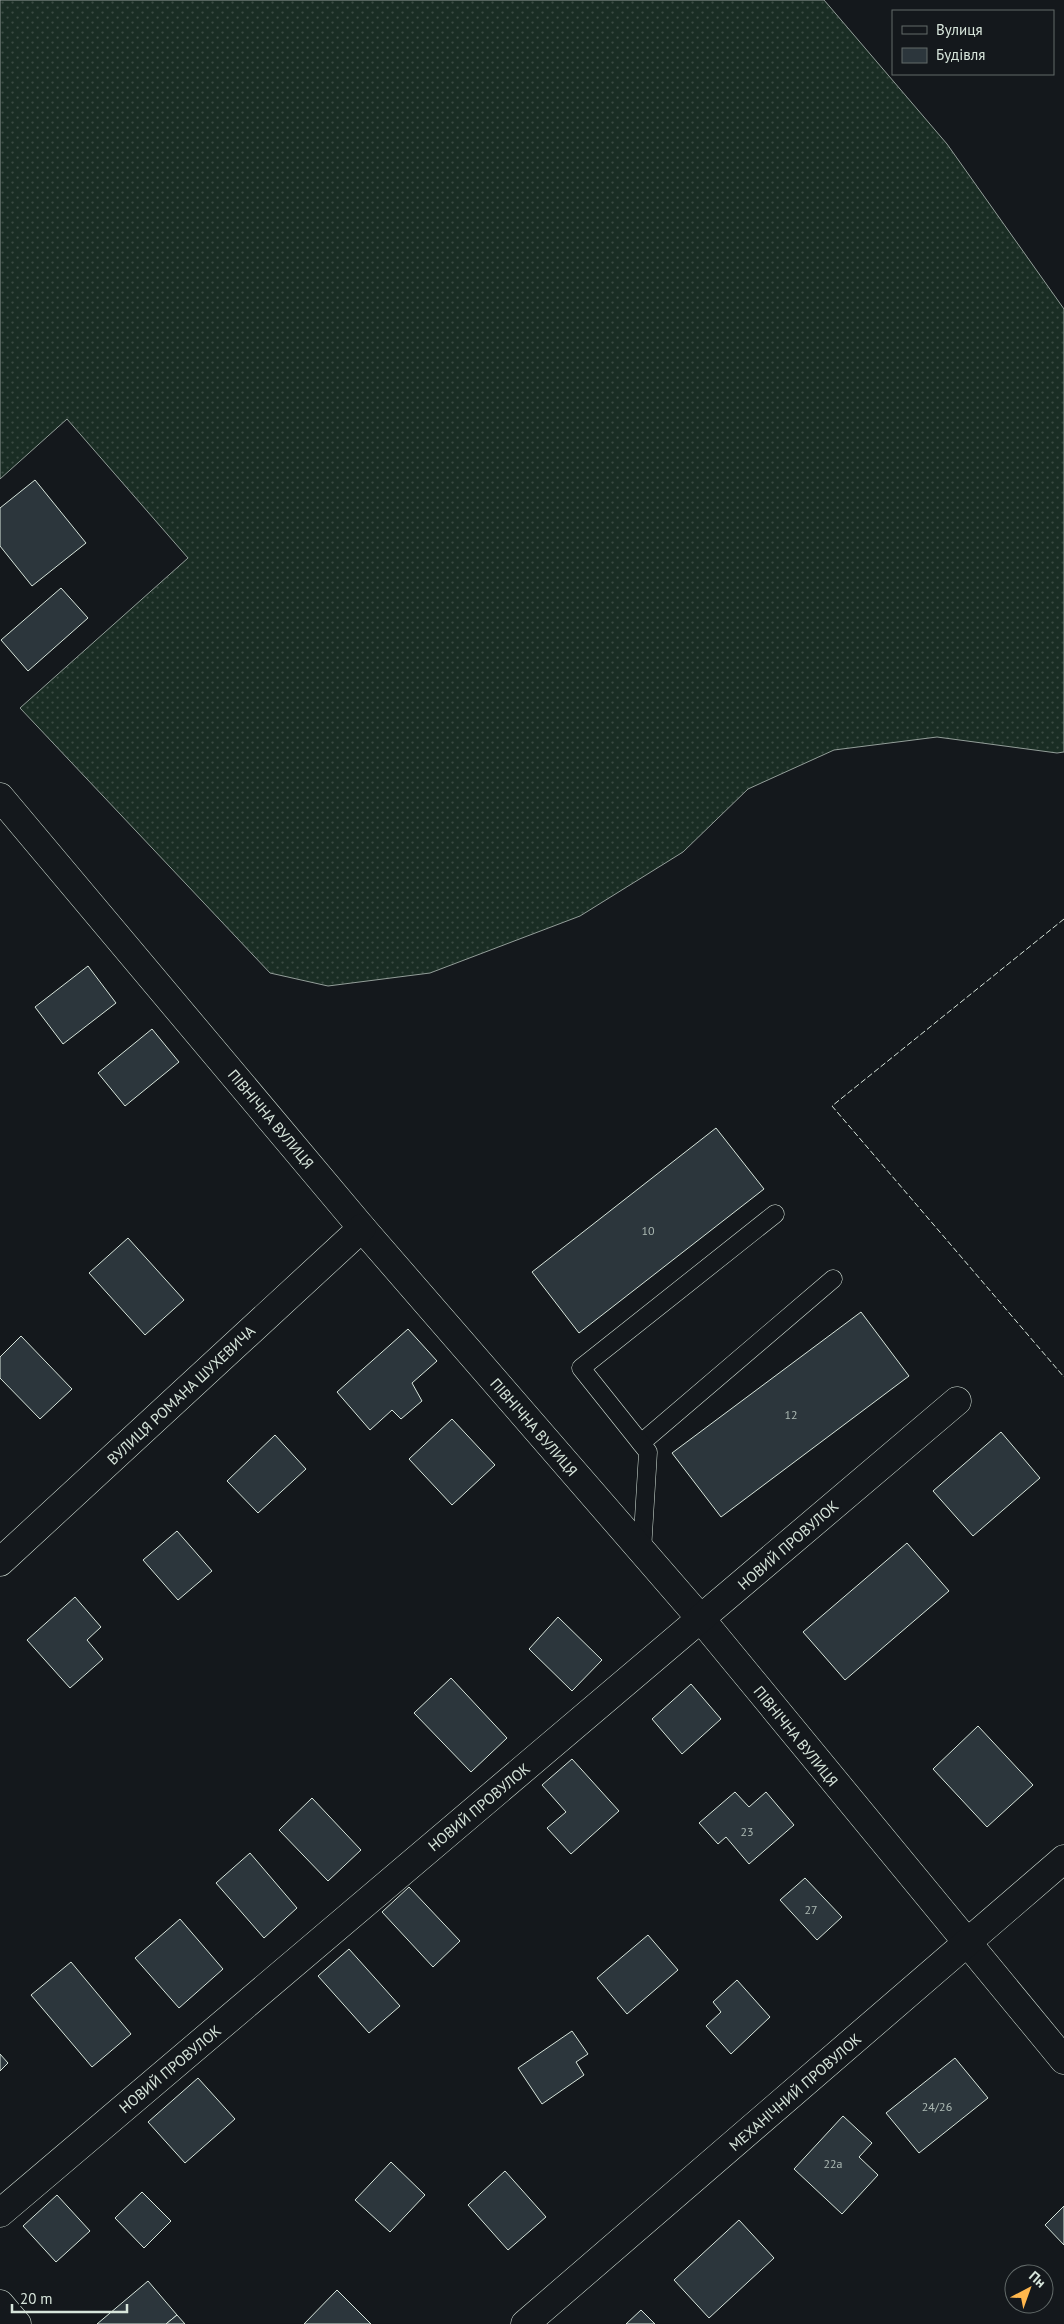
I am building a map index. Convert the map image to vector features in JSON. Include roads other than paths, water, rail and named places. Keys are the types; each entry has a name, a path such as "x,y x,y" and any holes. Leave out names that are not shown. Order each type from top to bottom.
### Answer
{"street":[{"name":"ПІВНІЧНА ВУЛИЦЯ","path":"0,797 362,1228 701,1619 1064,2060"},
{"name":"ВУЛИЦЯ РОМАНА ШУХЕВИЧА","path":"0,1562 362,1228"},
{"name":"НОВИЙ ПРОВУЛОК","path":"0,2213 957,1400"},
{"name":"МЕХАНІЧНИЙ ПРОВУЛОК","path":"526,2324 1064,1860"},
{"path":"0,2304 17,2324"}],"lane":[{"path":"642,1551 648,1452 580,1368 776,1214"},
{"path":"641,1443 833,1279"}]}
